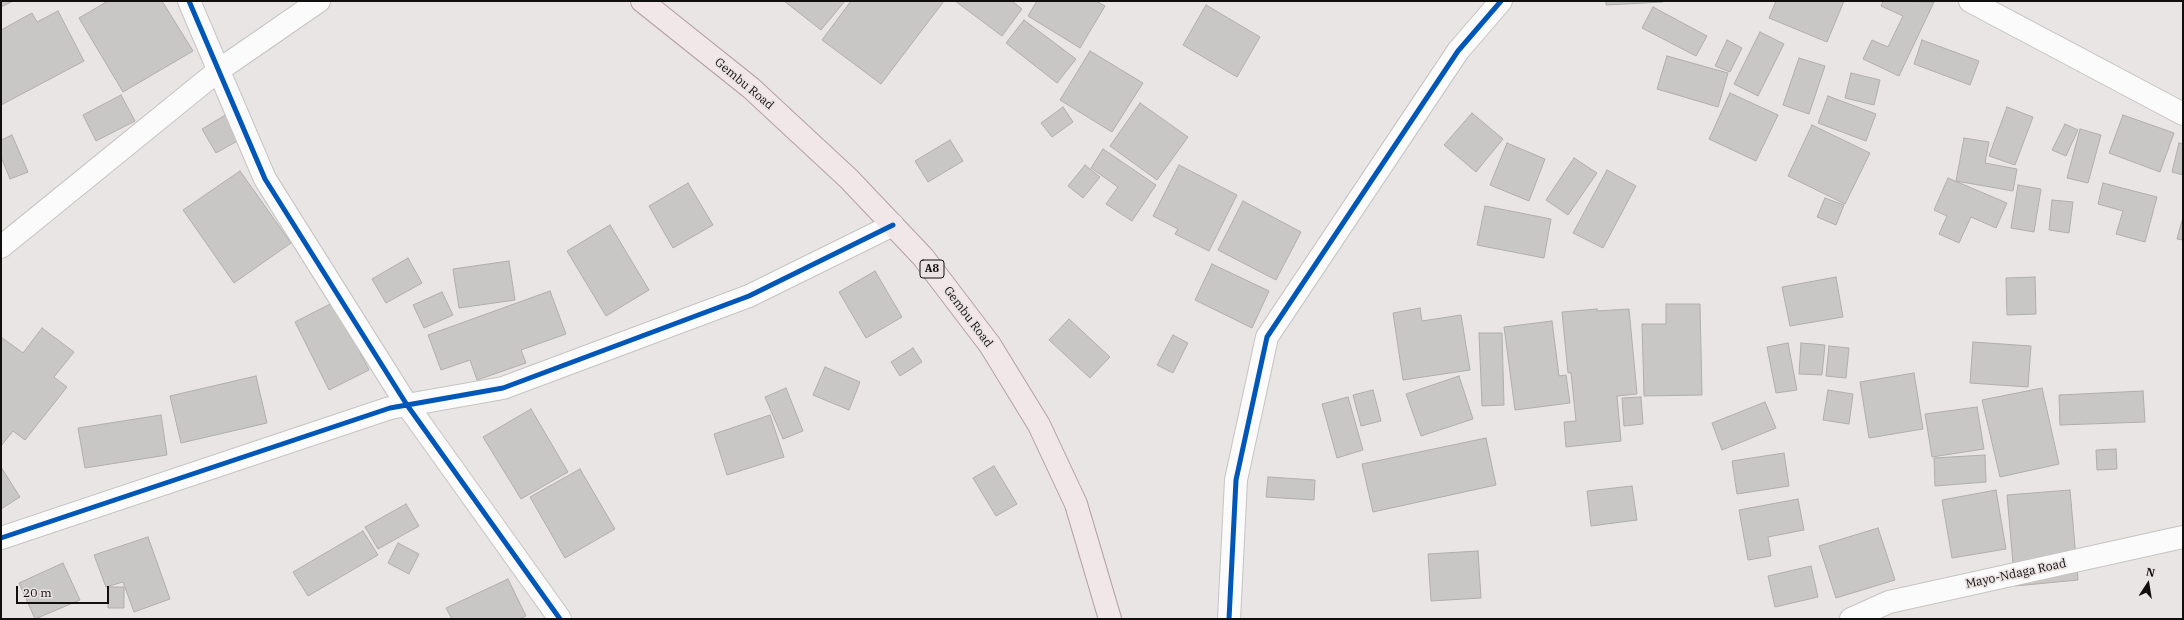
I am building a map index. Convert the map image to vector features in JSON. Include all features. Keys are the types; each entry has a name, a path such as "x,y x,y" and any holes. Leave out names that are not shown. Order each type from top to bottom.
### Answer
{"main road":[{"name":"Gembu Road","path":"642,1 751,88 849,179 923,257 990,345 1039,425 1076,504 1110,619"}],"street":[{"path":"189,1 265,179 407,405 560,619"},
{"path":"1,247 219,70 319,1"},
{"path":"1229,619 1236,480 1267,337 1458,51 1502,1"},
{"path":"1970,1 2183,114"},
{"path":"1,538 390,408 503,388 749,296 893,225"},
{"name":"Mayo-Ndaga Road","path":"1851,619 1889,602 2183,537"}],"building":[{"path":"1,1 13,1 1,7"},
{"path":"108,1 162,1 193,51 123,92 79,18"},
{"path":"784,1 845,1 821,30"},
{"path":"851,1 944,1 881,84 822,40"},
{"path":"955,1 1012,1 1022,9 1002,36"},
{"path":"1037,1 1096,1 1105,6 1080,48 1028,16"},
{"path":"1606,1 1663,1 1663,2 1606,5"},
{"path":"1776,1 1844,1 1827,42 1769,18"},
{"path":"1883,1 1934,2 1899,76 1863,59 1872,40 1888,47 1903,16 1881,6"},
{"path":"1206,5 1260,37 1237,77 1183,45"},
{"path":"1653,7 1707,36 1696,56 1642,28"},
{"path":"58,11 84,61 1,105 1,30 32,13 37,22"},
{"path":"1024,20 1076,59 1057,83 1006,43"},
{"path":"1760,32 1784,44 1758,96 1734,84"},
{"path":"1727,40 1742,48 1730,72 1715,66"},
{"path":"1922,40 1979,61 1970,85 1914,64"},
{"path":"1090,51 1143,83 1112,132 1060,100"},
{"path":"1667,56 1728,73 1718,107 1657,89"},
{"path":"1799,58 1825,66 1809,114 1783,105"},
{"path":"1851,73 1880,80 1874,105 1845,98"},
{"path":"1730,93 1778,115 1756,161 1709,139"},
{"path":"121,95 135,121 96,141 83,115"},
{"path":"1828,96 1876,114 1866,141 1818,123"},
{"path":"1140,103 1188,137 1157,180 1110,146"},
{"path":"1063,107 1073,122 1052,137 1041,123"},
{"path":"2007,107 2033,117 2015,165 1989,156"},
{"path":"1472,113 1503,139 1476,172 1444,145"},
{"path":"227,114 241,139 216,153 202,129"},
{"path":"2123,115 2174,133 2160,172 2109,153"},
{"path":"2065,124 2078,130 2066,156 2052,150"},
{"path":"1812,125 1870,153 1845,204 1788,176"},
{"path":"2080,129 2101,135 2088,183 2067,178"},
{"path":"12,135 28,172 10,179 1,157 1,140"},
{"path":"1964,138 1989,142 1985,163 2017,169 2013,191 1956,181"},
{"path":"950,140 963,161 928,182 915,161"},
{"path":"1507,143 1545,159 1529,201 1490,185"},
{"path":"2179,143 2183,144 2183,175 2172,172"},
{"path":"1103,149 1156,185 1132,221 1106,204 1118,187 1091,168"},
{"path":"1574,158 1597,173 1568,215 1546,200"},
{"path":"1085,165 1100,177 1083,198 1068,186"},
{"path":"1179,165 1237,195 1209,251 1175,234 1178,229 1153,216"},
{"path":"1607,170 1636,186 1603,248 1573,233"},
{"path":"240,171 291,243 234,283 183,210"},
{"path":"1948,178 2007,203 1996,228 1971,217 1959,243 1939,234 1947,216 1934,210"},
{"path":"688,183 713,225 673,248 649,206"},
{"path":"2103,183 2157,197 2145,242 2116,234 2123,211 2098,204"},
{"path":"2018,185 2041,189 2034,232 2011,228"},
{"path":"1825,198 1844,205 1836,225 1817,217"},
{"path":"2052,200 2073,202 2069,233 2049,230"},
{"path":"1243,201 1301,232 1276,280 1218,250"},
{"path":"1485,206 1551,219 1544,258 1477,245"},
{"path":"2183,217 2183,240 2177,239"},
{"path":"610,225 649,290 606,316 567,251"},
{"path":"408,258 422,283 386,303 372,279"},
{"path":"509,261 515,300 459,308 453,269"},
{"path":"1212,264 1269,291 1252,328 1195,300"},
{"path":"875,271 902,317 866,338 839,292"},
{"path":"1836,277 1843,317 1790,326 1782,287"},
{"path":"2035,277 2036,314 2007,315 2006,278"},
{"path":"550,291 566,334 521,350 526,363 477,380 470,360 441,370 428,335"},
{"path":"442,292 453,315 424,328 413,305"},
{"path":"334,302 369,370 329,390 295,322"},
{"path":"1666,304 1700,304 1702,395 1644,396 1642,324 1666,324"},
{"path":"1420,308 1422,321 1461,315 1470,370 1403,380 1393,313"},
{"path":"1597,309 1597,311 1629,309 1637,394 1617,396 1621,441 1566,447 1564,422 1576,421 1571,373 1568,373 1562,312"},
{"path":"1069,319 1110,357 1090,378 1049,340"},
{"path":"1552,321 1559,376 1566,375 1570,403 1515,410 1504,327"},
{"path":"42,328 74,352 54,377 67,387 25,440 13,431 1,446 1,337 23,353"},
{"path":"1479,333 1502,333 1504,405 1482,406"},
{"path":"1173,335 1188,343 1173,373 1157,365"},
{"path":"1973,342 2031,346 2028,387 1970,383"},
{"path":"1788,343 1797,390 1776,393 1767,347"},
{"path":"1801,343 1825,345 1822,375 1799,374"},
{"path":"1829,346 1849,348 1846,378 1826,376"},
{"path":"913,348 922,362 900,376 891,362"},
{"path":"825,367 860,382 849,410 813,395"},
{"path":"1914,373 1923,429 1869,438 1860,382"},
{"path":"256,376 267,423 181,443 170,396"},
{"path":"1459,376 1473,419 1421,436 1406,394"},
{"path":"786,388 803,431 783,439 765,397"},
{"path":"2042,388 2059,464 2000,477 1982,400"},
{"path":"1373,390 1381,421 1361,426 1353,395"},
{"path":"1828,390 1853,394 1849,424 1823,420"},
{"path":"2143,391 2145,422 2060,425 2059,395"},
{"path":"1348,397 1363,450 1337,458 1322,404"},
{"path":"1641,397 1643,424 1624,426 1622,398"},
{"path":"1765,402 1776,428 1722,450 1712,423"},
{"path":"1977,407 1984,449 1932,457 1925,414"},
{"path":"531,409 568,472 521,499 483,437"},
{"path":"161,415 167,455 85,468 78,428"},
{"path":"770,415 784,457 727,475 714,434"},
{"path":"1486,438 1496,485 1373,512 1362,464"},
{"path":"2116,449 2117,469 2097,470 2096,450"},
{"path":"1784,453 1789,486 1737,494 1732,461"},
{"path":"1985,455 1986,482 1935,486 1934,458"},
{"path":"994,466 1017,504 996,516 973,478"},
{"path":"1,467 20,497 1,509"},
{"path":"580,469 615,529 565,558 530,497"},
{"path":"1268,477 1315,480 1314,500 1266,497"},
{"path":"1632,486 1637,520 1591,526 1587,491"},
{"path":"1996,490 2006,549 1952,558 1942,500"},
{"path":"2070,490 2078,580 2015,586 2007,495"},
{"path":"1798,499 1804,530 1768,537 1771,556 1748,560 1739,510"},
{"path":"406,504 419,526 378,549 365,527"},
{"path":"1878,528 1895,580 1836,598 1819,546"},
{"path":"363,531 378,555 308,596 293,572"},
{"path":"148,537 170,599 134,612 123,582 106,587 94,555"},
{"path":"398,543 419,554 409,574 388,563"},
{"path":"1478,551 1481,598 1431,601 1428,554"},
{"path":"63,563 80,600 35,619 19,583"},
{"path":"1811,566 1818,597 1775,607 1768,576"},
{"path":"508,579 526,616 519,619 452,619 446,608"},
{"path":"108,587 124,587 124,608 108,608"}],"cycle path":[{"path":"189,1 265,179 407,405 560,619"},
{"path":"1229,619 1236,480 1267,337 1458,51 1501,1"},
{"path":"1,538 390,408 503,388 749,296 893,225"}]}
